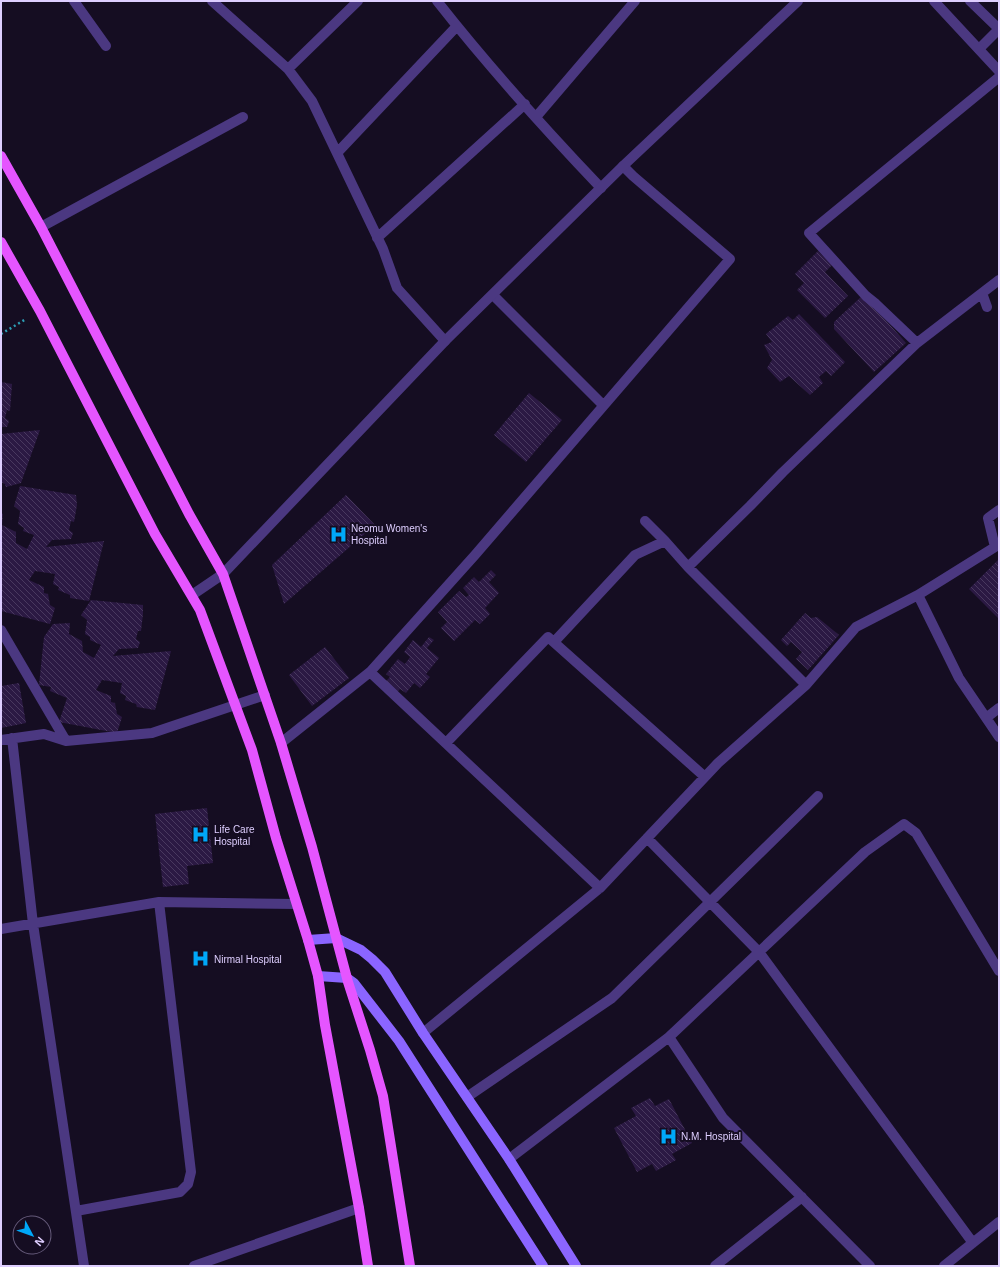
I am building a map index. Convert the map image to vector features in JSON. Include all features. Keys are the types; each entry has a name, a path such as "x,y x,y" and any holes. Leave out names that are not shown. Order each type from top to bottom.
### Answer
{"main road":[{"path":"1,156 41,227 189,514 223,574 281,743 312,847 347,978 383,1096 410,1266"},
{"path":"1,242 40,311 155,534 200,610 252,750 276,838 318,976 325,1026 359,1208 368,1266"},
{"path":"308,940 336,938 361,950 385,972 423,1033 509,1159 576,1266"},
{"path":"318,976 347,978 354,983 399,1041 543,1266"}],"street":[{"path":"74,1 106,46"},
{"path":"212,1 288,69 312,101 377,238 397,288 445,341"},
{"path":"288,69 358,1"},
{"path":"436,1 559,144 601,188"},
{"path":"536,117 635,1"},
{"path":"192,595 223,574 445,341 623,166 798,1"},
{"path":"934,1 999,71"},
{"path":"970,1 999,29 980,49"},
{"path":"336,153 456,26"},
{"path":"917,343 866,296 810,233 999,77"},
{"path":"377,238 524,104"},
{"path":"41,227 243,117"},
{"path":"281,743 370,672 475,555 730,259 623,166"},
{"path":"688,567 783,472 917,343 999,280"},
{"path":"982,293 987,307"},
{"path":"493,295 603,405"},
{"path":"423,1033 600,888 718,763 806,685 856,626 918,595 995,547 988,518 999,510"},
{"path":"644,521 806,685"},
{"path":"554,642 635,555 665,541"},
{"path":"918,595 959,678 999,737"},
{"path":"1,630 66,741"},
{"path":"446,743 548,637 705,777"},
{"path":"370,672 600,888"},
{"path":"1,740 44,734 66,741 152,733 265,695"},
{"path":"986,718 999,708"},
{"path":"12,738 33,924 84,1266"},
{"path":"467,1097 612,998 818,796"},
{"path":"509,1159 669,1036 865,852 904,824 916,833 999,970"},
{"path":"647,838 759,952 972,1243"},
{"path":"1,929 160,902 296,904"},
{"path":"76,1211 180,1192 188,1184 191,1172 160,902"},
{"path":"669,1036 723,1118 870,1266"},
{"path":"715,1266 802,1197"},
{"path":"194,1266 359,1208"},
{"path":"944,1266 999,1222"}],"path":[{"path":"1,334 40,311"}],"building":[{"path":"818,251 832,265 825,272 848,296 825,318 797,290 804,283 795,274"},
{"path":"863,295 906,343 874,372 834,329 834,322"},
{"path":"799,314 845,362 831,376 826,371 819,377 823,383 810,395 789,376 780,382 767,368 772,360 764,345 772,342 766,334 788,316 793,320"},
{"path":"1,382 12,384 10,411 7,410 5,418 9,421 7,427 1,427"},
{"path":"529,393 562,420 526,462 494,435"},
{"path":"40,430 21,483 6,487 5,484 1,482 1,434"},
{"path":"20,486 76,495 77,505 74,522 71,521 69,530 73,533 71,539 52,540 46,547 104,541 89,601 70,598 70,595 58,590 59,587 53,584 55,574 35,571 29,580 44,587 44,593 48,594 50,605 55,608 50,624 1,611 1,513 3,514 2,525 16,532 16,543 27,549 34,535 23,531 24,528 18,524 20,511 14,506"},
{"path":"346,495 375,525 284,604 272,565"},
{"path":"999,559 999,619 969,589"},
{"path":"491,570 496,575 489,582 499,593 485,608 490,614 480,624 475,620 454,641 441,628 447,622 438,612 459,591 466,597 469,595 463,588 474,577 479,582"},
{"path":"91,600 143,605 141,631 138,631 136,639 140,642 138,648 119,649 113,656 171,651 155,710 137,707 136,704 125,700 126,696 120,693 122,683 102,680 96,690 111,696 111,702 115,703 117,714 122,717 117,733 59,722 67,698 50,691 51,687 39,685 44,637 53,624 70,623 69,634 82,641 83,652 94,658 101,645 90,640 90,637 85,634 87,620 81,615"},
{"path":"805,613 811,618 817,617 839,635 808,670 796,659 802,652 791,642 787,646 781,640"},
{"path":"429,637 434,640 427,648 439,658 426,674 430,677 420,688 414,683 406,693 400,689 396,694 384,683 390,677 386,674 398,659 405,664 410,657 404,652 413,640 421,647"},
{"path":"325,647 349,678 312,706 289,675"},
{"path":"19,683 26,723 1,728 1,686"},
{"path":"207,808 213,863 187,866 189,884 163,887 155,814"},
{"path":"650,1098 655,1106 669,1099 692,1143 672,1154 676,1160 656,1171 652,1164 637,1172 614,1128 636,1116 631,1108"}],"place":[{"name":"Neomu Women's Hospital","path":"338,534"},
{"name":"Life Care Hospital","path":"201,835"},
{"name":"Nirmal Hospital","path":"201,959"},
{"name":"N.M. Hospital","path":"668,1136"}]}
